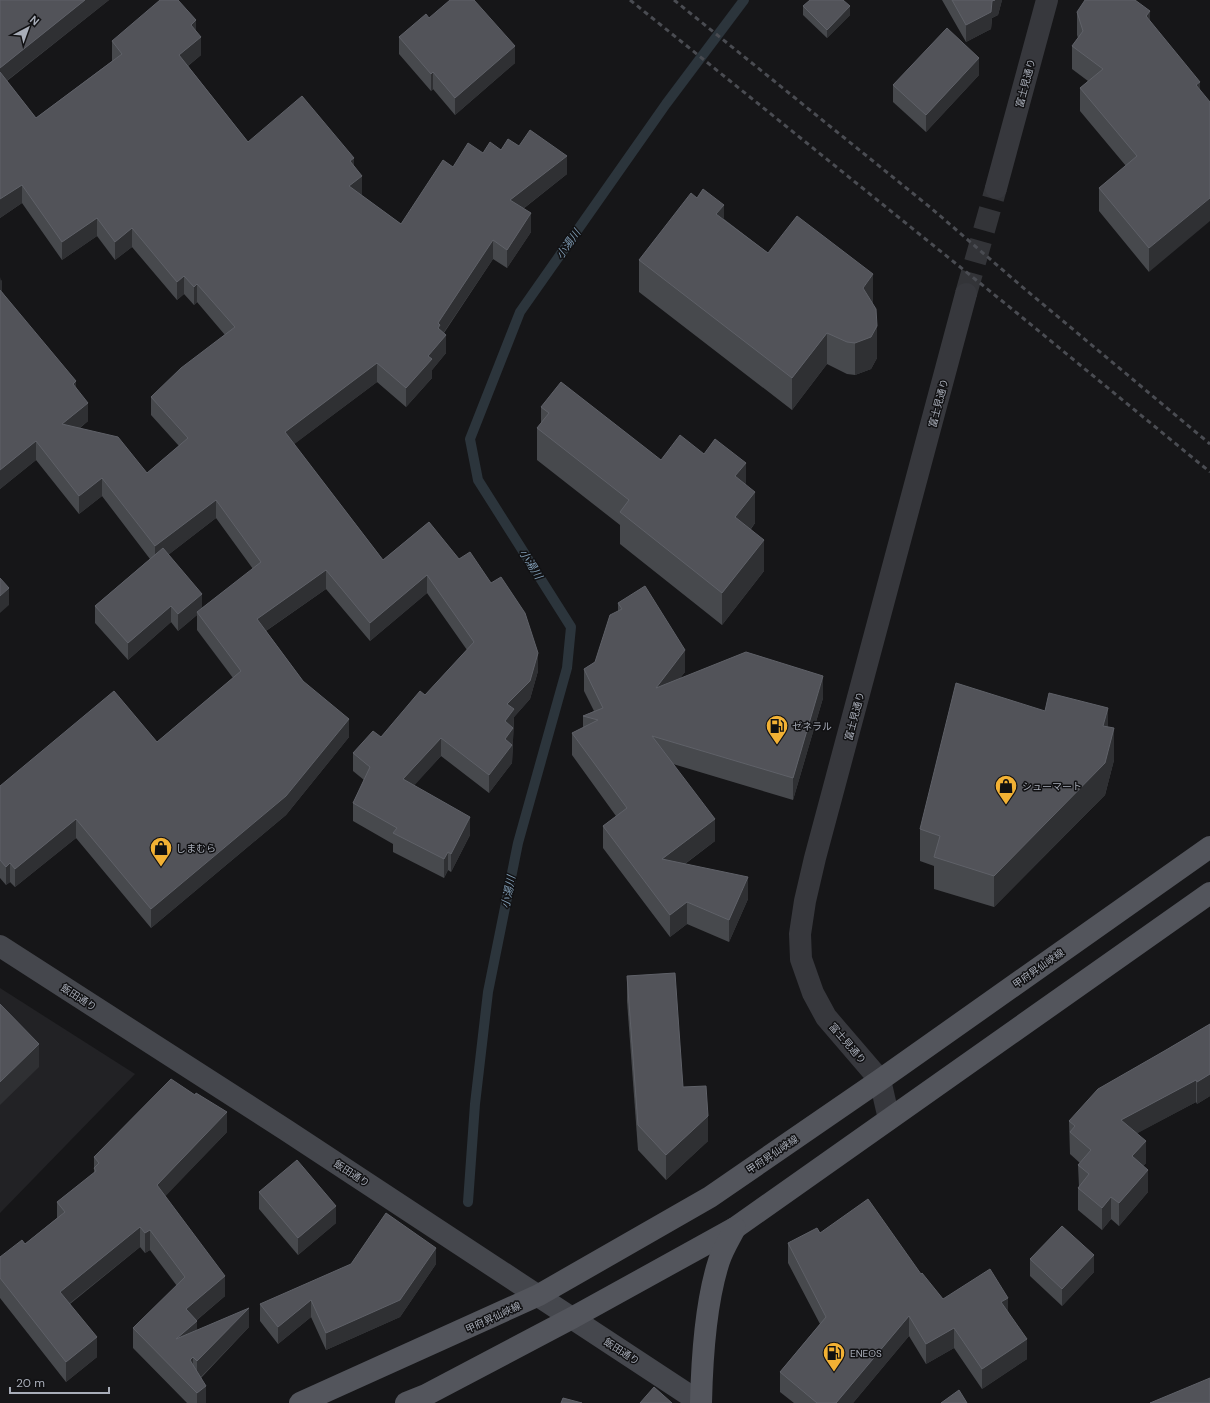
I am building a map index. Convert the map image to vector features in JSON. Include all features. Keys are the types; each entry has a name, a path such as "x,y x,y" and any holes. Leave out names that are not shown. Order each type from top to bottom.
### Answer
{"main road":[{"name":"甲府昇仙峡線","path":"300,1403 539,1295 710,1197 880,1080 1210,847"},
{"path":"406,1403 572,1318 735,1228 1210,893"},
{"name":"飯田通り","path":"0,946 180,1061 539,1295 701,1403"},
{"path":"701,1403 702,1363 711,1298 719,1260 735,1228"}],"street":[{"name":"富士見通り","path":"996,188 1047,0"},
{"name":"富士見通り","path":"889,1119 880,1080 826,1018 813,993 801,959 800,934 805,901 815,858 966,294"}],"shaded area":[{"path":"0,988 135,1074 0,1213"}],"building":[{"path":"0,0 85,0 0,68"},
{"path":"160,0 178,0 196,20 191,25 201,37 179,55 248,142 302,96 354,158 350,161 362,176 349,186 401,224 443,160 453,167 468,143 483,153 490,142 501,150 508,139 519,146 530,130 567,156 510,200 531,213 507,250 493,240 438,323 440,325 438,328 446,335 428,356 432,359 406,388 377,363 285,432 383,560 429,522 459,559 470,552 491,583 501,577 525,613 538,653 530,681 507,704 514,709 505,721 513,728 505,739 512,745 489,775 441,738 403,779 470,817 451,854 448,852 444,859 393,833 397,828 353,803 370,767 353,753 373,731 381,737 420,691 425,695 474,642 427,575 370,623 326,570 257,619 303,681 349,719 286,796 151,909 76,819 15,869 10,863 6,867 0,860 0,786 114,691 157,742 241,671 197,612 261,562 216,500 155,546 102,478 79,496 36,441 0,470 0,290 76,381 73,384 88,403 62,424 118,437 147,473 188,438 151,397 181,368 235,327 197,284 194,287 184,276 177,282 132,228 115,242 97,218 62,242 22,185 0,199 0,72 36,118 122,54 112,41"},
{"path":"450,0 474,0 515,46 455,98 433,72 431,74 399,37 426,14 429,18"},
{"path":"810,0 843,0 850,6 827,30 803,6"},
{"path":"952,0 995,0 992,1 991,12 966,25"},
{"path":"1085,0 1135,0 1150,11 1146,16 1200,82 1196,85 1210,102 1210,198 1149,248 1099,188 1137,156 1080,88 1103,69 1072,46 1083,31 1077,12"},
{"path":"947,28 979,58 926,115 893,85"},
{"path":"703,189 724,205 716,214 768,253 797,216 873,274 863,288 876,309 877,326 871,337 855,343 847,342 827,333 792,378 639,260 691,193 697,198"},
{"path":"561,382 661,460 680,435 704,454 715,439 746,463 735,476 755,492 735,517 764,540 722,593 620,512 629,500 537,428 549,413 541,407"},
{"path":"163,548 202,594 178,614 171,606 128,643 95,606"},
{"path":"0,578 9,588 0,596"},
{"path":"645,586 685,650 656,688 746,652 823,676 793,778 652,736 715,819 662,859 748,877 729,920 687,902 670,915 603,826 627,808 572,733 598,720 583,716 603,708 584,669 595,662 610,615 622,609 618,603"},
{"path":"956,683 1045,711 1049,693 1108,708 1103,726 1114,728 1105,763 994,876 934,857 940,836 920,829"},
{"path":"675,973 683,1087 706,1086 708,1116 666,1155 638,1125 627,976"},
{"path":"0,1004 39,1044 0,1082"},
{"path":"1210,1024 1210,1074 1121,1120 1146,1141 1132,1156 1148,1170 1119,1203 1111,1197 1102,1208 1078,1188 1089,1174 1078,1165 1091,1150 1070,1132 1075,1126 1069,1121 1098,1089"},
{"path":"171,1079 195,1095 196,1093 227,1112 157,1185 225,1276 186,1309 197,1321 176,1339 249,1308 197,1361 193,1357 190,1360 206,1386 197,1393 133,1328 185,1277 150,1230 145,1233 140,1227 60,1292 97,1337 66,1362 0,1278 0,1257 22,1240 25,1244 65,1212 57,1202 96,1171 94,1168 99,1163 94,1157"},
{"path":"297,1160 336,1206 298,1238 259,1192"},
{"path":"868,1199 921,1274 922,1273 943,1299 990,1269 1008,1298 1001,1302 1027,1339 982,1369 954,1328 926,1344 909,1316 836,1403 817,1403 780,1372 826,1317 788,1243 817,1228 820,1233"},
{"path":"386,1213 436,1248 400,1300 326,1333 311,1300 278,1327 260,1304 351,1264"},
{"path":"1062,1226 1094,1255 1062,1289 1030,1259"},
{"path":"1210,1378 1210,1403 1150,1403"},
{"path":"654,1387 672,1403 640,1403"},
{"path":"959,1390 967,1403 941,1403"},
{"path":"563,1398 582,1403 561,1403"}],"waterway":[{"name":"小湯川","path":"468,1202 475,1104 488,992 518,843 567,668 571,627 478,480 470,439 520,312 666,104 744,0"}],"tunnel":[{"path":"966,294 996,188"}],"railway":[{"path":"630,0 1012,309 1210,472"},
{"path":"674,0 931,208 1020,285 1210,444"}],"place":[{"name":"ゼネラル","path":"777,746"},
{"name":"シューマート","path":"1006,806"},
{"name":"しまむら","path":"161,868"},
{"name":"ENEOS","path":"834,1372"}]}
